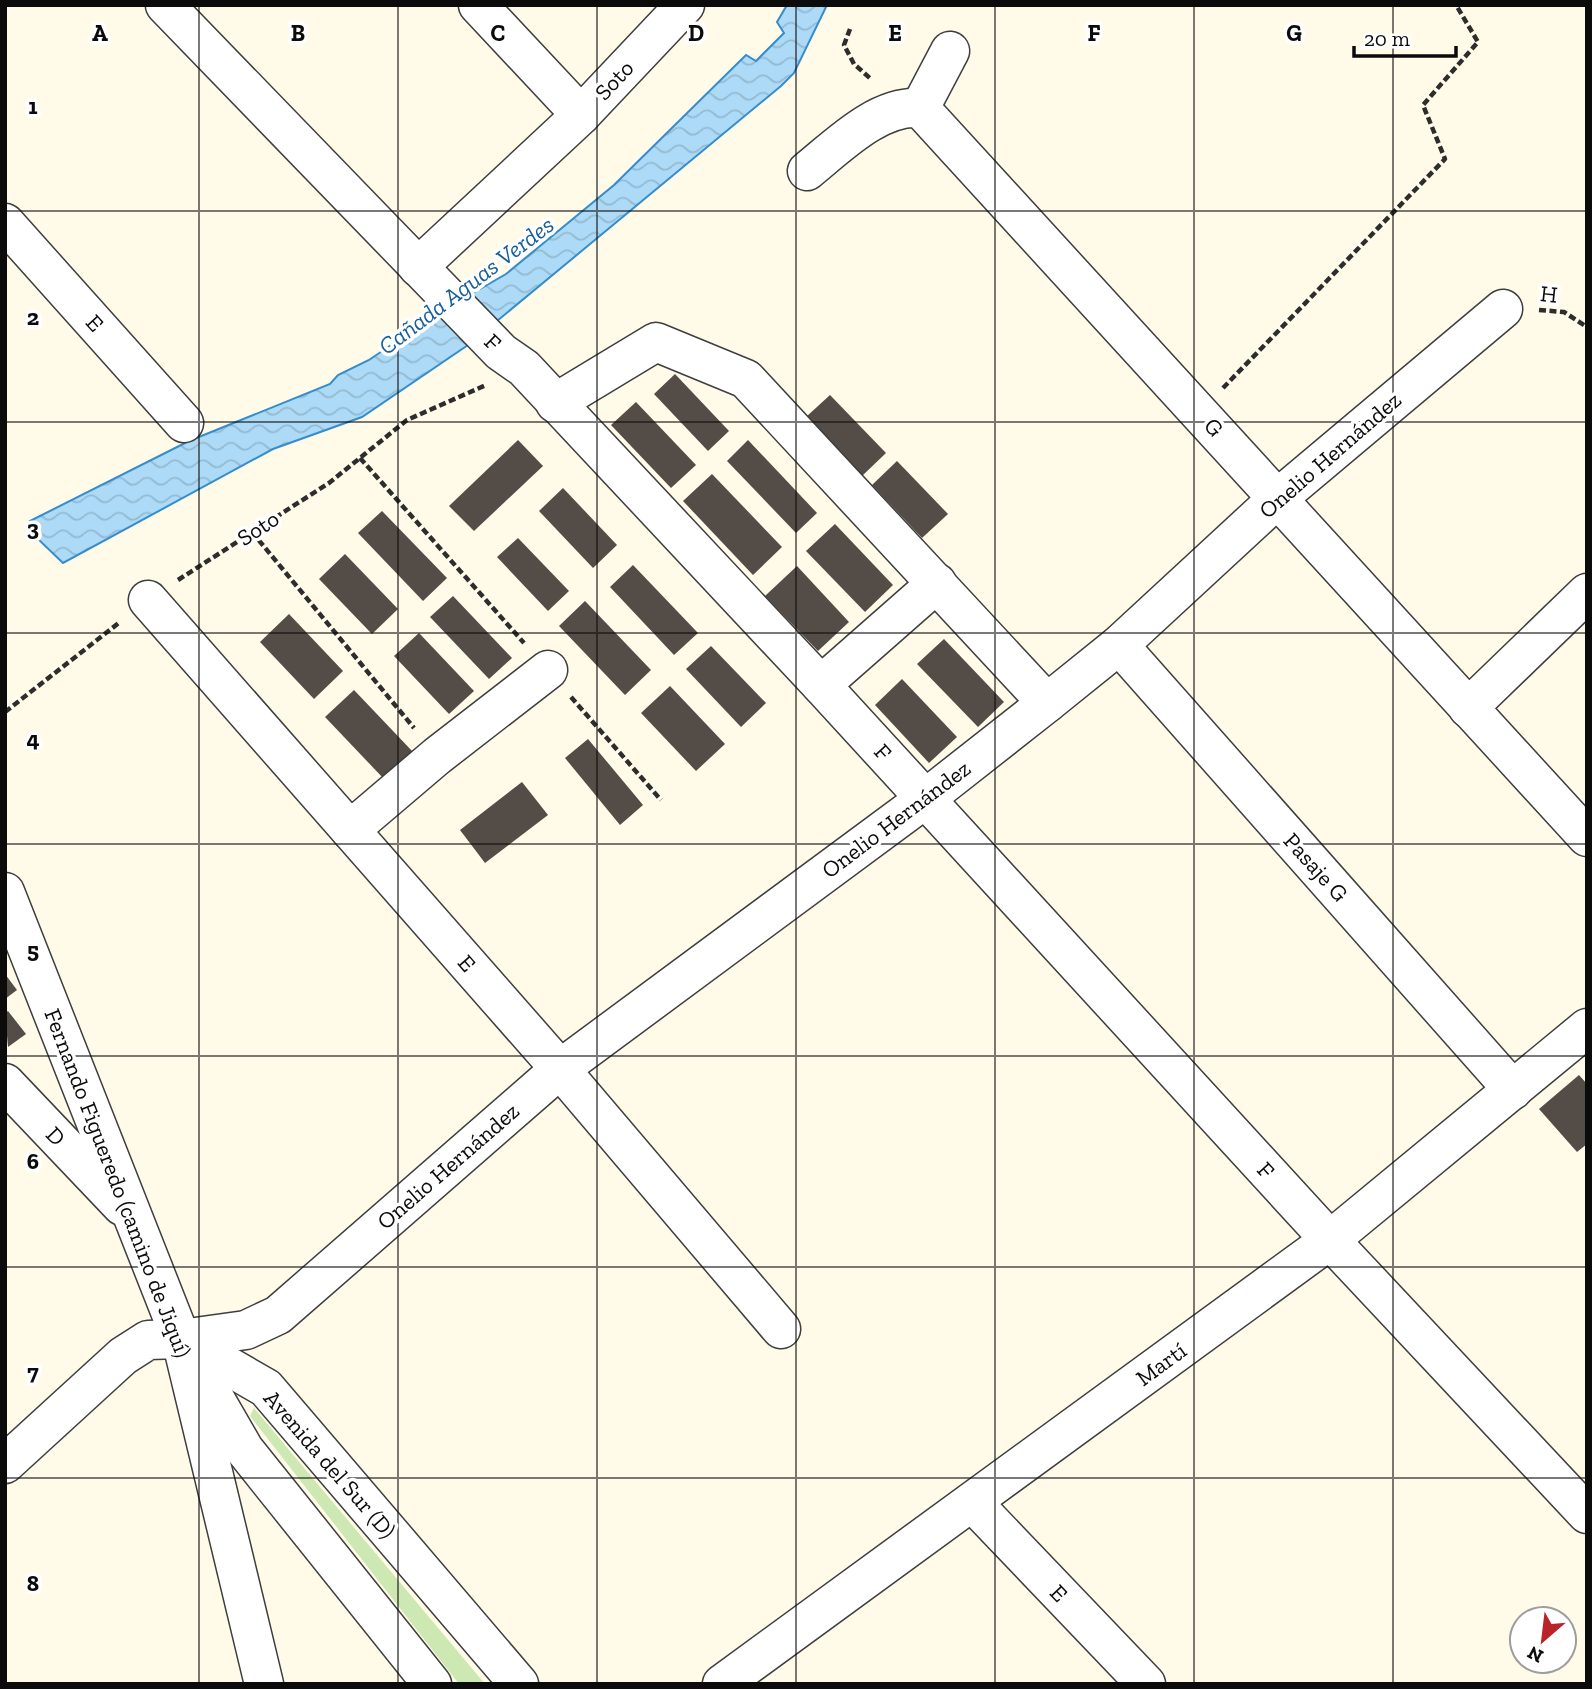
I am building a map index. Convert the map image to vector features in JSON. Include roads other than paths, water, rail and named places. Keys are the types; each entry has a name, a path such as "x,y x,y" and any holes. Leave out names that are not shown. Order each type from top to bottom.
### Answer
{"street":[{"name":"F","path":"165,5 418,267 555,403 821,685 1330,1240 1587,1514"},
{"path":"478,5 581,115"},
{"name":"Soto","path":"418,267 581,115 685,5"},
{"path":"807,171 828,140 911,107 950,51"},
{"name":"G","path":"911,107 1200,412 1587,837"},
{"name":"E","path":"5,223 184,423"},
{"name":"Onelio Hernández","path":"5,1464 123,1356 148,1340 246,1331 278,1315 560,1069 925,799 1119,645 1278,499 1503,309"},
{"path":"555,403 656,342 746,379 1047,703"},
{"path":"821,685 937,583"},
{"path":"1468,708 1587,593"},
{"name":"E","path":"148,600 560,1069 781,1329"},
{"name":"Pasaje G","path":"1119,645 1513,1090"},
{"path":"351,830 437,756 548,670"},
{"name":"Fernando Figueredo (camino de Jiquí)","path":"5,892 181,1339 264,1684"},
{"name":"Martí","path":"722,1684 1330,1240 1587,1028"},
{"name":"D","path":"5,1083 136,1220"},
{"name":"Onelio Hernández","path":"266,1388 258,1358 278,1315"},
{"path":"181,1339 244,1449 432,1684"},
{"name":"Avenida del Sur (D)","path":"181,1339 266,1388 519,1684"},
{"path":"213,1473 217,1457 226,1447 244,1449"},
{"name":"E","path":"972,1502 1146,1684"}],"water":[{"path":"787,5 827,5 794,73 468,345 362,417 273,449 63,563 39,540 30,521 189,441 330,384 338,375 369,360 435,315 506,274 614,185 746,55 756,61 784,33 777,22"}],"water label":[{"name":"Cañada Aguas Verdes","path":"466,285"}]}
